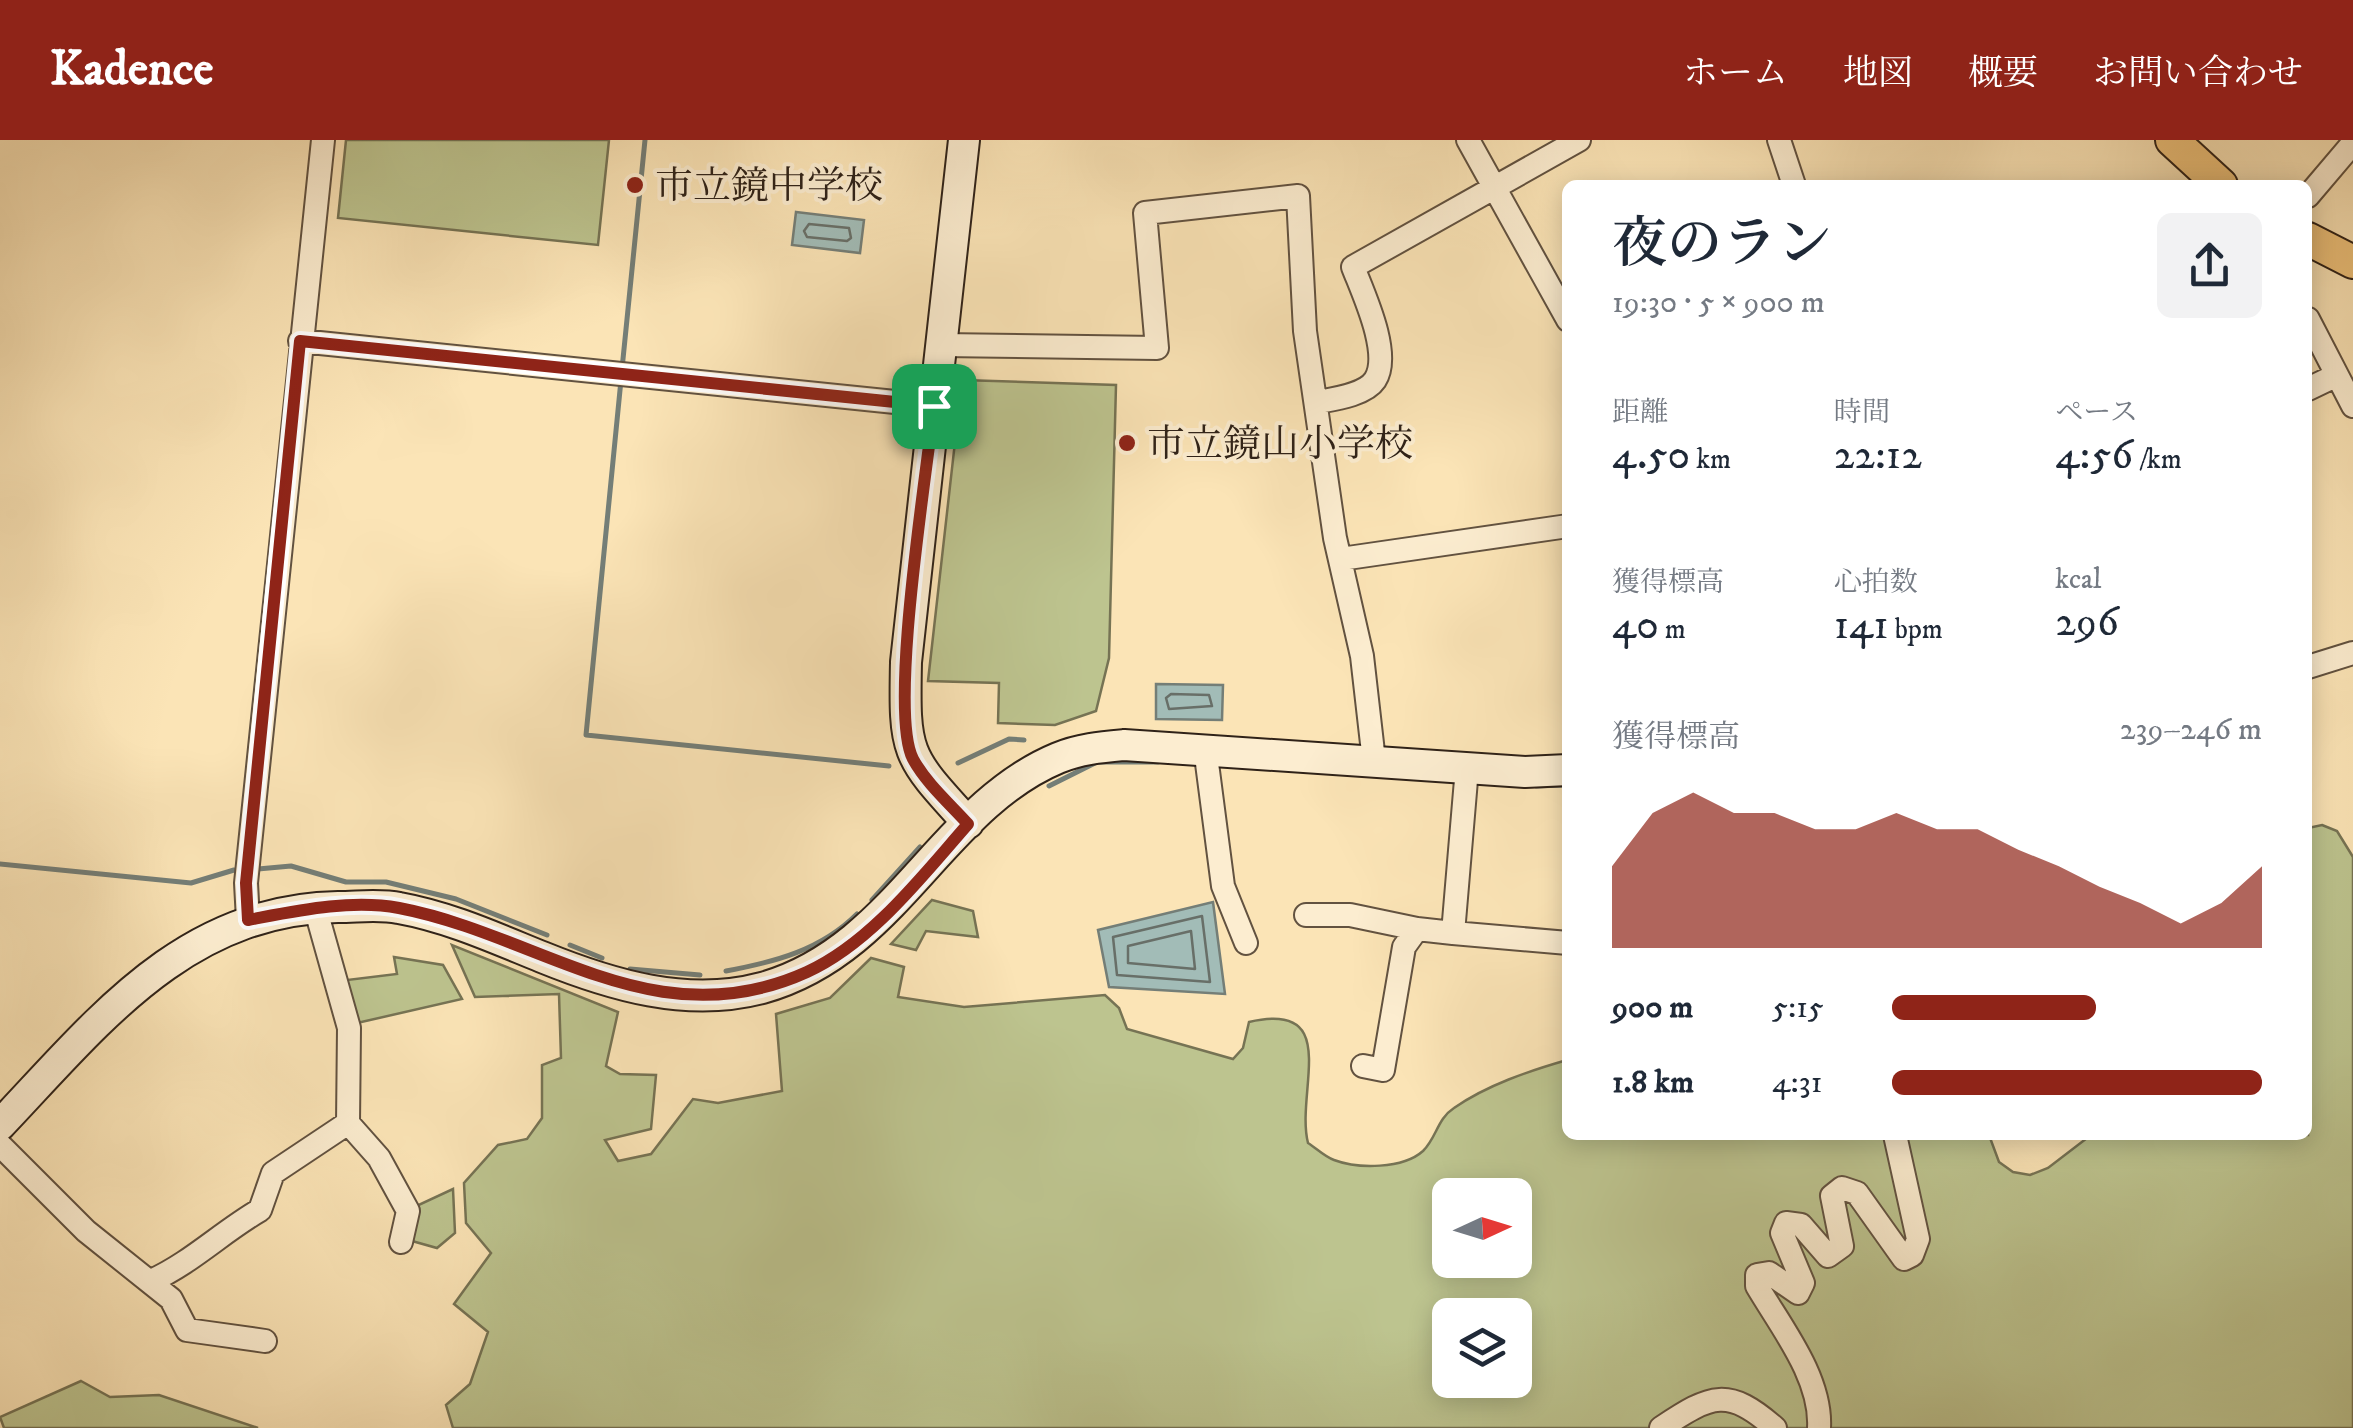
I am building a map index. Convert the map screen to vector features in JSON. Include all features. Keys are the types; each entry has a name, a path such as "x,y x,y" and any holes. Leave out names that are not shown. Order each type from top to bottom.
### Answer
{"main road":[{"path":"2172,140 2216,180"},
{"path":"2312,241 2353,262"}],"street":[{"path":"248,920 246,883 323,140"},
{"path":"964,140 906,662 906,739 914,760 968,824"},
{"path":"1468,140 1562,309"},
{"path":"1318,402 1366,387 1375,381 1379,368 1373,319 1353,267 1579,140"},
{"path":"1778,140 1792,180"},
{"path":"2312,191 2347,151 2323,140"},
{"path":"941,345 1157,348 1145,214 1298,196 1306,331 1341,559 1362,656 1374,761"},
{"path":"2312,327 2334,376 2353,406"},
{"path":"300,341 934,406"},
{"path":"2312,387 2334,376"},
{"path":"1341,559 1562,527"},
{"path":"2312,666 2353,653"},
{"path":"0,1125 124,994 176,956 248,920 315,908 394,907 452,921 610,983 650,992 711,995 760,988 809,971 860,936 968,824 1011,786 1059,758 1124,744 1467,768 1562,770"},
{"path":"1205,748 1223,886 1246,943"},
{"path":"1452,932 1467,768"},
{"path":"315,908 349,1028 348,1123 379,1158 408,1211 401,1242"},
{"path":"1306,915 1350,915 1417,930 1562,942"},
{"path":"1363,1066 1383,1070 1404,947 1417,930"},
{"path":"151,1281 174,1271 223,1232 260,1210 273,1173 348,1123"},
{"path":"1819,1428 1819,1405 1798,1356 1756,1286 1757,1275 1769,1273 1798,1293 1803,1283 1782,1232 1786,1222 1801,1225 1828,1256 1842,1246 1832,1196 1842,1188 1857,1193 1904,1258 1912,1254 1918,1238 1896,1140"},
{"path":"0,1144 86,1231 171,1299 186,1330 265,1341"},
{"path":"1661,1428 1687,1411 1726,1398 1746,1402 1775,1428"}],"green space":[{"path":"346,140 609,140 598,245 338,218"},
{"path":"962,380 1116,385 1109,658 1096,711 1055,725 998,723 999,683 928,681"},
{"path":"2322,825 2337,831 2353,857 2353,1428 453,1428 446,1405 470,1384 488,1332 454,1304 491,1253 466,1223 464,1183 498,1145 527,1139 542,1118 542,1065 561,1058 559,994 475,997 452,945 618,1012 606,1066 620,1074 656,1075 651,1129 605,1140 618,1161 651,1154 693,1099 718,1103 782,1091 776,1014 830,998 871,958 904,967 898,997 964,1007 1105,995 1119,1008 1127,1029 1233,1059 1243,1048 1249,1022 1278,1019 1296,1024 1306,1037 1309,1055 1308,1143 1327,1157 1344,1163 1380,1166 1414,1157 1428,1146 1448,1112 1509,1079 1562,1062 1562,1140 1991,1140 1999,1162 2013,1172 2030,1175 2048,1168 2084,1140 2312,1140 2312,827"},
{"path":"932,900 973,911 978,937 926,931 916,950 891,944"},
{"path":"394,957 443,965 462,999 357,1023 347,980 397,974"},
{"path":"453,1189 455,1233 437,1248 412,1241 412,1208"},
{"path":"81,1381 110,1397 159,1395 258,1428 4,1428 0,1417"}],"water":[{"path":"796,212 864,220 860,253 792,245"},
{"path":"1156,684 1223,685 1222,720 1156,719"},
{"path":"1213,902 1225,994 1109,987 1098,930"}],"waterway":[{"path":"622,369 645,140"},
{"path":"621,380 586,735 889,766"},
{"path":"958,763 1009,739 1024,740"},
{"path":"1049,786 1097,762 1158,762"},
{"path":"1536,786 1562,785"},
{"path":"872,900 920,847"},
{"path":"0,864 191,883 234,870"},
{"path":"258,869 291,866 346,882 386,882 456,899 547,935"},
{"path":"726,971 796,953 828,937 857,914"},
{"path":"570,945 602,958"},
{"path":"630,969 700,975"}],"place":[{"name":"市立鏡中学校","path":"635,185"},
{"name":"市立鏡山小学校","path":"1127,443"}],"route":[{"path":"300,341 934,406 906,662 906,739 914,760 968,824 860,936 809,971 760,988 711,995 650,992 610,983 452,921 394,907 315,908 248,920 246,883 300,341"}]}
